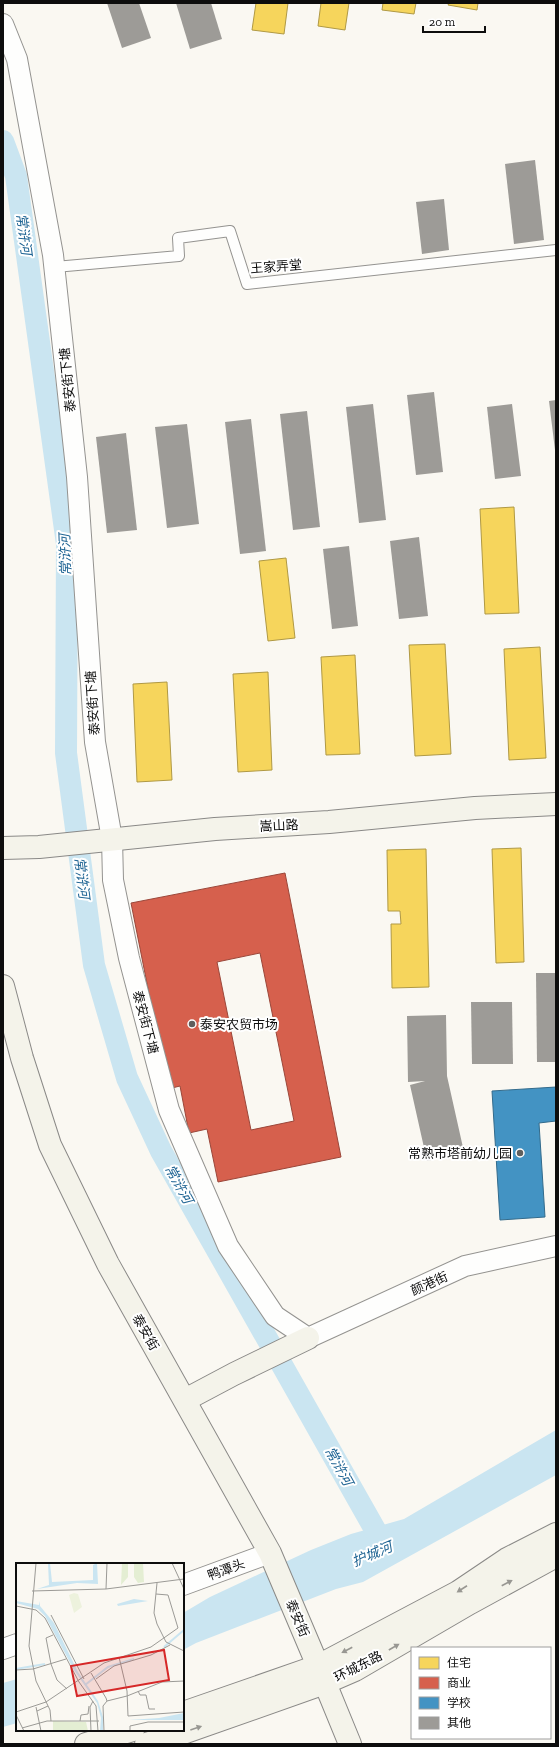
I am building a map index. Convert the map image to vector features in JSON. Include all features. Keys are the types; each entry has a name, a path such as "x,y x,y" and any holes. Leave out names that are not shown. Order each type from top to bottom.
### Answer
{"street":[{"name":"泰安街下塘","path":"3,24 17,59 55,267 77,477 95,742 112,839 113,880 129,958 169,1110 228,1246 275,1316 308,1338"},
{"name":"嵩山路","path":"3,848 39,847 215,829 329,822 475,808 556,804"},
{"name":"泰安街","path":"3,986 22,1058 50,1145 108,1264 270,1553 322,1674 350,1744"},
{"name":"颜港街","path":"308,1338 465,1266 556,1246"},
{"path":"185,1400 308,1338"},
{"name":"环城东路","path":"146,1744 186,1732 322,1674 458,1592 507,1559 556,1534"},
{"name":"鸭潭头","path":"184,1585 270,1553"},
{"name":"环城东路","path":"184,1713 322,1674 355,1670 470,1603 556,1556"},
{"path":"3,1649 16,1644"},
{"path":"86,1744 130,1731"}],"lane":[{"name":"王家弄堂","path":"55,267 179,256 178,238 230,231 247,284 556,250"}],"water":[{"name":"护城河","path":"556,1430 556,1475 363,1582 336,1589 196,1643 184,1649 184,1612 210,1597 311,1550 351,1534 404,1519"},
{"path":"16,1679 16,1723 3,1727 3,1683"}],"building: 住宅":[{"path":"256,3 288,3 284,34 252,30"},
{"path":"321,3 349,3 345,30 318,26"},
{"path":"383,3 416,3 414,14 382,10"},
{"path":"449,3 478,3 477,10 448,5"},
{"path":"514,507 519,613 485,614 480,509"},
{"path":"286,558 295,638 268,641 259,561"},
{"path":"445,644 451,754 415,756 409,645"},
{"path":"540,647 546,758 509,760 504,649"},
{"path":"355,655 360,754 326,755 321,657"},
{"path":"268,672 272,770 238,772 233,674"},
{"path":"167,682 172,780 137,782 133,684"},
{"path":"521,848 524,962 496,963 492,849"},
{"path":"426,849 429,987 392,988 391,924 401,924 400,911 388,911 387,850"}],"building: 商业":[{"name":"泰安农贸市场","path":"285,873 341,1157 218,1182 207,1129 189,1133 180,1086 168,1089 131,903","holes":["260,953 294,1121 251,1130 217,962"]}],"building: 学校":[{"path":"556,1087 556,1121 539,1123 545,1217 500,1220 492,1091"}],"building: 其他":[{"path":"107,3 139,3 151,38 122,48"},
{"path":"176,3 211,3 222,39 190,49"},
{"path":"535,160 544,240 514,244 505,164"},
{"path":"444,199 449,250 422,254 416,202"},
{"path":"434,392 443,472 416,475 407,395"},
{"path":"556,400 556,450 555,450 549,401"},
{"path":"373,404 386,520 359,523 346,407"},
{"path":"512,404 521,476 495,479 487,407"},
{"path":"307,411 320,527 293,530 280,414"},
{"path":"251,419 266,551 240,554 225,422"},
{"path":"187,424 199,524 167,528 155,427"},
{"path":"126,433 137,530 107,533 96,437"},
{"path":"419,537 428,616 399,619 390,541"},
{"path":"349,546 358,626 332,629 323,549"},
{"path":"536,973 556,973 556,1062 537,1062"},
{"path":"471,1002 512,1002 513,1064 472,1064"},
{"path":"446,1015 447,1076 464,1152 427,1161 410,1085 425,1081 408,1082 407,1016"}],"waterway":[{"name":"常浒河","path":"3,141 16,176 67,544 66,753 94,965 127,1078 161,1151 386,1549"}],"place":[{"name":"泰安农贸市场","path":"192,1024"},
{"name":"常熟市塔前幼儿园","path":"520,1153"}]}
